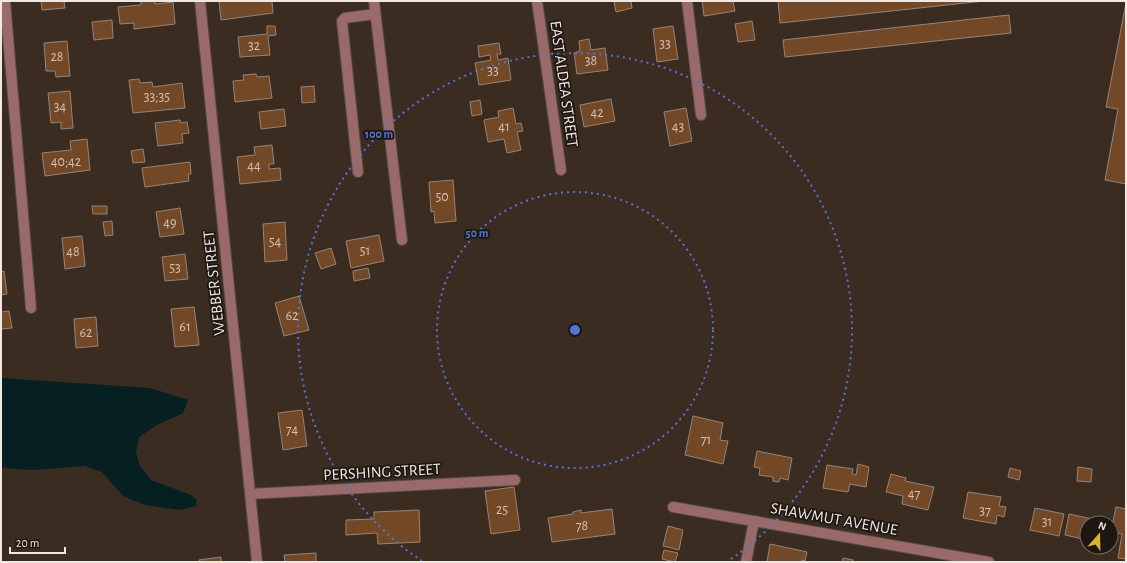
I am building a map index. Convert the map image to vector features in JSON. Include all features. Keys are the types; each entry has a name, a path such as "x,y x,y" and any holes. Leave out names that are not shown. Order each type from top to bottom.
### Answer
{"street":[{"path":"4,1 31,308"},
{"name":"WEBBER STREET","path":"200,1 257,562"},
{"path":"374,1 402,240"},
{"name":"EAST ALDEA STREET","path":"537,1 561,170"},
{"path":"687,1 701,115"},
{"path":"358,172 342,22 345,18 375,14"},
{"name":"PERSHING STREET","path":"250,494 515,480"},
{"name":"SHAWMUT AVENUE","path":"673,507 754,521 940,558 989,562"},
{"path":"746,562 754,521"}],"water":[{"path":"1,378 150,388 188,400 183,413 157,425 139,437 136,453 140,466 151,480 191,495 197,500 196,506 179,510 145,505 123,496 102,472 85,466 33,470 1,468"}],"building":[{"path":"41,1 64,1 65,8 42,10"},
{"path":"141,1 154,1 155,4 173,2 175,24 134,29 134,23 120,24 118,7 141,5"},
{"path":"219,1 272,1 273,13 221,20"},
{"path":"631,1 632,8 616,12 614,2"},
{"path":"702,1 733,1 735,11 704,16"},
{"path":"778,1 984,1 780,23"},
{"path":"1126,3 1126,184 1105,180 1118,109 1106,107"},
{"path":"1009,15 1011,33 785,57 783,40"},
{"path":"112,20 113,38 94,40 92,22"},
{"path":"752,21 755,40 738,42 735,24"},
{"path":"267,26 275,26 276,35 268,36 270,55 240,57 238,37 267,34"},
{"path":"673,26 678,59 657,62 653,29"},
{"path":"589,39 591,50 605,48 608,70 577,74 574,53 580,51 579,41"},
{"path":"67,41 70,76 56,77 55,71 46,71 44,43"},
{"path":"499,43 501,54 497,54 498,60 508,58 511,80 479,85 475,63 491,60 490,55 479,57 478,46"},
{"path":"256,74 257,77 269,76 272,98 235,102 233,81 244,80 243,75"},
{"path":"139,79 140,83 152,82 153,87 182,83 185,108 133,113 129,80"},
{"path":"314,86 315,102 302,103 301,87"},
{"path":"70,91 73,128 61,129 61,122 51,123 48,93"},
{"path":"611,99 615,121 584,127 580,105"},
{"path":"480,100 482,114 472,116 470,102"},
{"path":"513,108 516,124 521,123 523,131 517,132 521,150 507,153 504,139 488,142 484,120 499,117 498,111"},
{"path":"686,108 692,141 670,146 664,112"},
{"path":"284,109 286,126 261,129 259,112"},
{"path":"180,120 181,123 187,122 189,133 182,134 183,143 158,146 155,123"},
{"path":"87,139 90,170 45,176 42,153 71,150 70,141"},
{"path":"272,145 274,164 269,164 269,169 280,168 281,180 240,184 237,157 255,155 254,147"},
{"path":"143,149 145,162 133,163 131,151"},
{"path":"190,162 191,174 188,174 189,181 145,187 142,168"},
{"path":"453,180 456,221 435,223 434,211 431,212 429,182"},
{"path":"92,206 107,206 107,214 93,214"},
{"path":"180,208 184,234 160,237 156,212"},
{"path":"112,221 113,235 105,236 103,222"},
{"path":"285,222 287,260 265,262 263,224"},
{"path":"379,235 384,261 351,268 346,241"},
{"path":"82,236 85,266 65,269 62,238"},
{"path":"331,248 336,264 321,269 315,253"},
{"path":"185,254 188,279 165,281 162,257"},
{"path":"368,268 370,278 354,281 353,271"},
{"path":"4,271 7,294 1,295 1,272"},
{"path":"299,296 309,330 284,336 275,303"},
{"path":"194,307 199,345 175,347 171,309"},
{"path":"9,311 12,328 1,329 1,312"},
{"path":"96,317 98,346 76,348 74,319"},
{"path":"302,410 307,446 283,450 278,413"},
{"path":"693,416 723,423 720,440 728,441 723,464 685,455"},
{"path":"757,451 792,458 788,480 780,478 779,482 773,481 773,477 759,475 760,468 754,467"},
{"path":"858,464 869,467 866,487 850,484 848,492 823,488 827,465 853,469 852,474 856,475"},
{"path":"1078,467 1092,469 1091,482 1077,481"},
{"path":"1010,468 1021,471 1019,480 1008,477"},
{"path":"891,474 906,478 905,481 934,487 928,510 902,504 903,496 886,492"},
{"path":"514,487 520,530 491,534 485,491"},
{"path":"968,492 1001,497 999,506 1006,507 1004,517 997,515 996,524 963,518"},
{"path":"1116,507 1126,509 1126,559 1118,558 1122,534 1119,533 1119,515 1114,515"},
{"path":"1035,508 1064,514 1059,536 1030,530"},
{"path":"612,509 615,534 552,542 548,518 573,514 573,512 581,510 581,513"},
{"path":"419,510 420,542 378,544 377,533 346,535 346,520 374,519 374,512"},
{"path":"1069,514 1079,516 1079,538 1065,535"},
{"path":"668,526 683,530 679,550 663,546"},
{"path":"770,544 807,552 805,561 767,562"},
{"path":"664,550 678,553 675,562 662,559"},
{"path":"316,553 316,562 285,562 284,555"},
{"path":"221,557 221,562 200,562 199,560"},
{"path":"843,558 853,560 853,562 842,562"}]}
